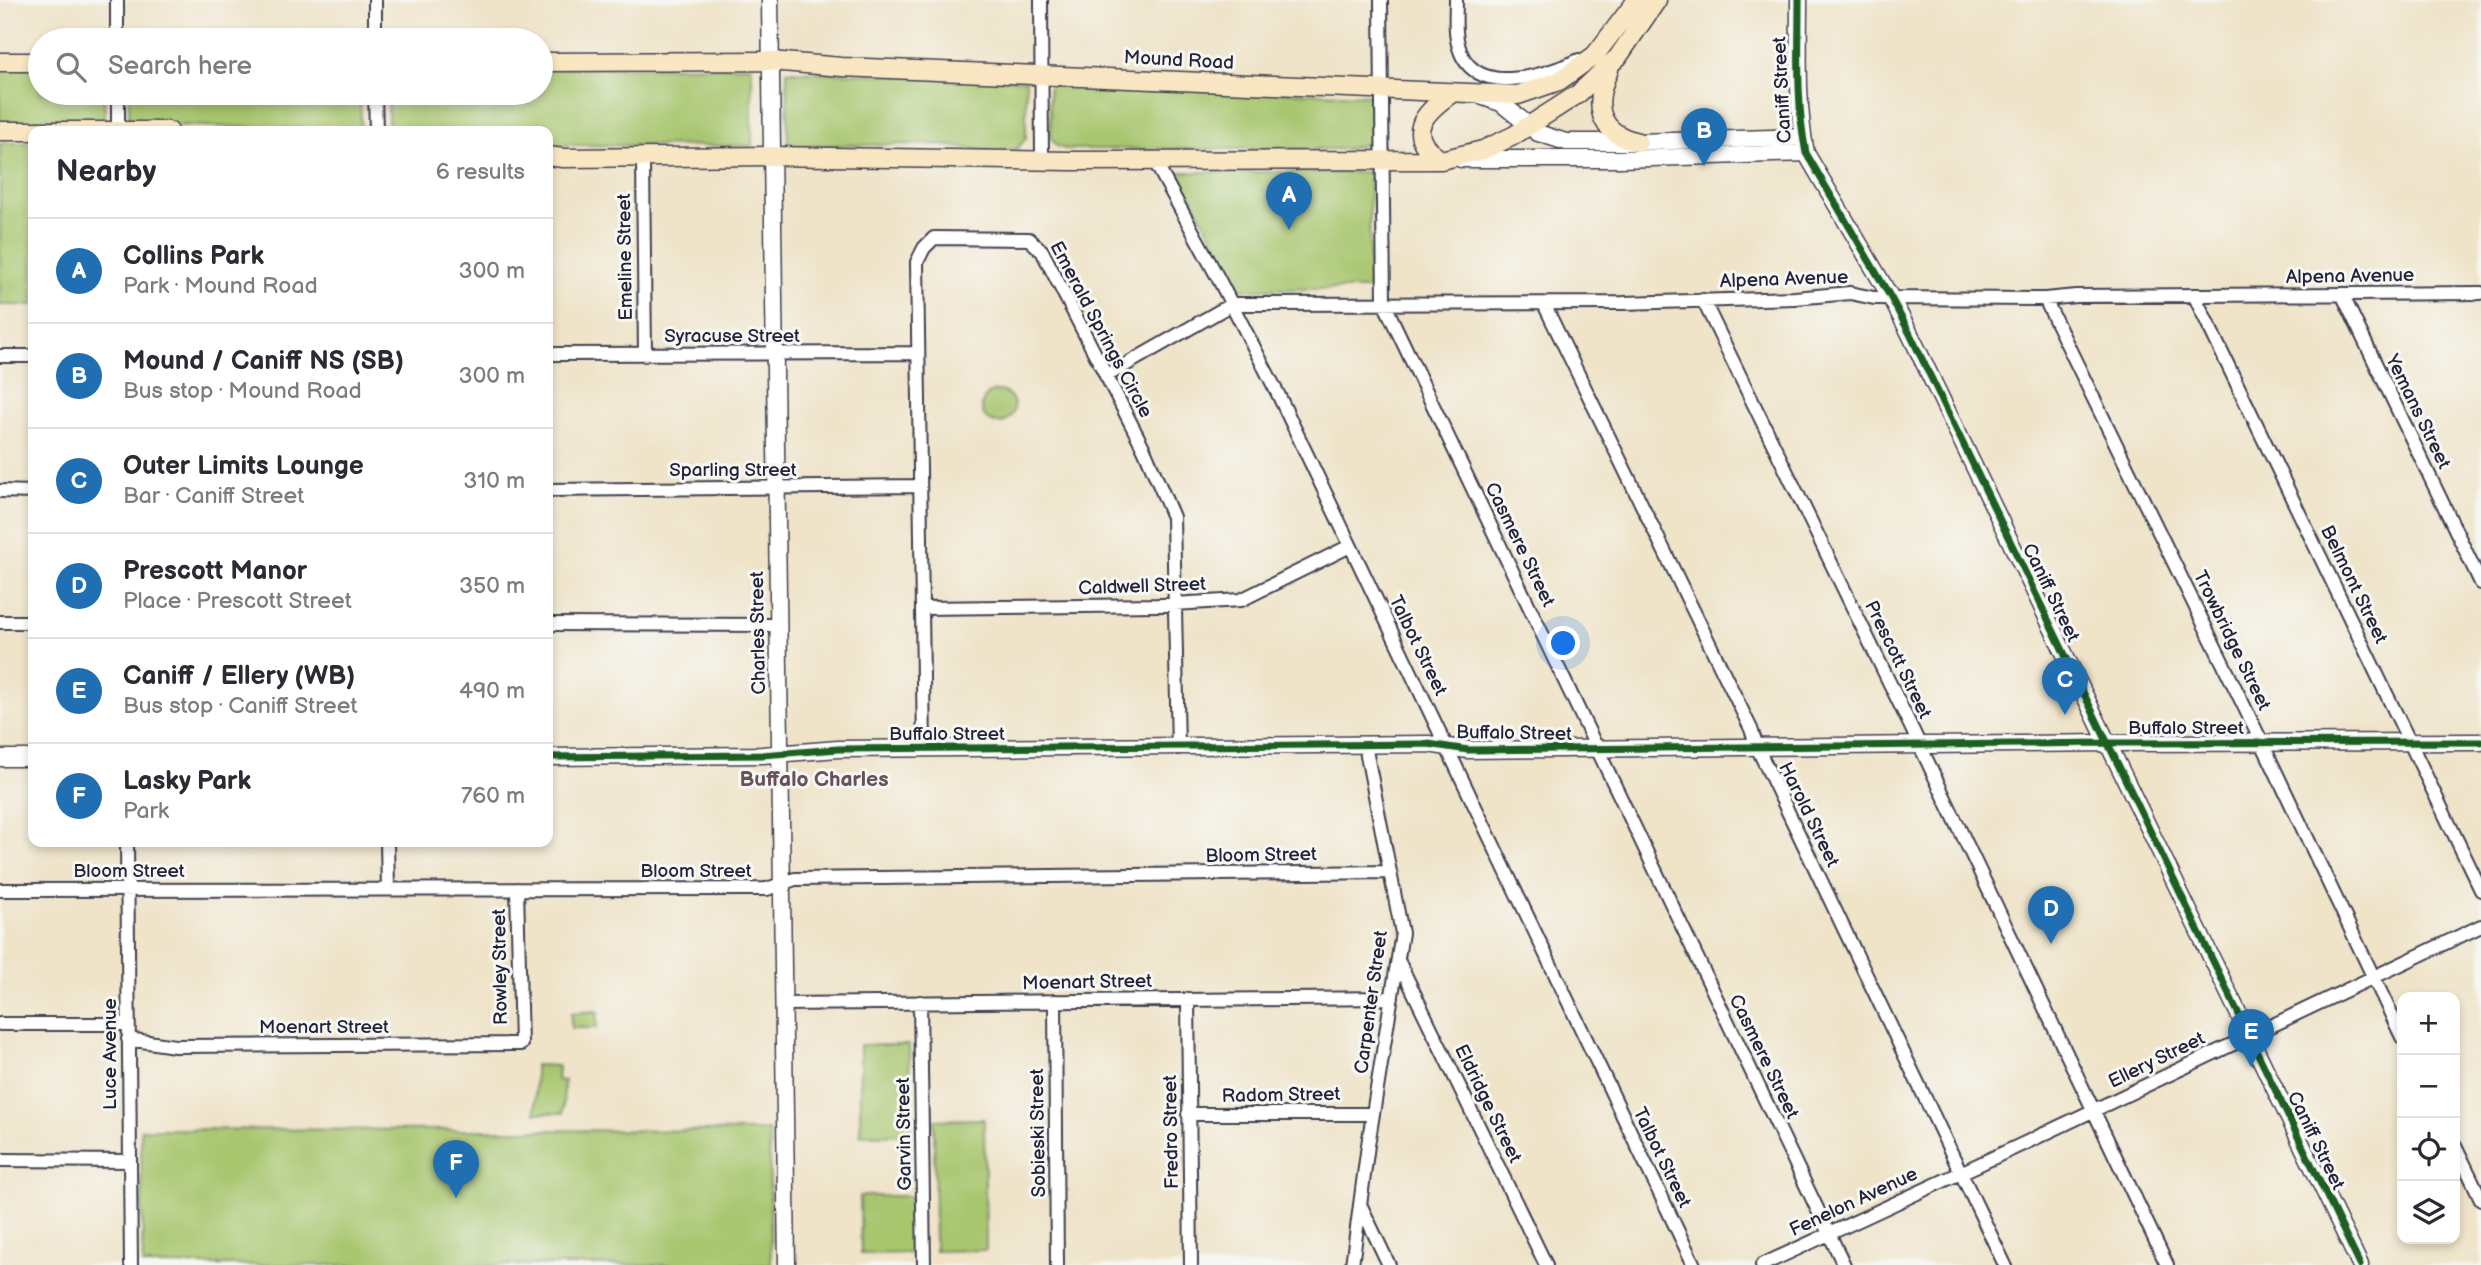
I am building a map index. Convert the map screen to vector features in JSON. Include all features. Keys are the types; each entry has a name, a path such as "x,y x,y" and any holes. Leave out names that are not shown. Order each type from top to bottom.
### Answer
{"main road":[{"path":"1637,0 1611,52 1608,71 1600,92 1601,110 1606,123 1615,133 1627,140 1638,142"},
{"path":"553,157 1441,160 1483,150 1513,136 1578,94 1657,0"},
{"path":"1478,95 1518,95 1559,81 1611,52"},
{"name":"Mound Road","path":"553,62 770,61 842,67 1478,95"},
{"path":"0,62 28,62"},
{"path":"1441,160 1427,150 1420,132 1423,119 1431,108 1452,93"},
{"path":"0,131 28,131"}],"street":[{"path":"117,0 117,28"},
{"path":"374,0 375,28"},
{"name":"Charles Street","path":"770,0 787,1265"},
{"path":"1041,0 1042,160"},
{"name":"Casmere Street","path":"1381,0 1384,303 1844,1265"},
{"path":"1456,0 1460,52 1471,68 1491,78 1515,79 1552,71 1586,57 1611,52"},
{"name":"Caniff Street","path":"1800,0 1804,145 1891,298 2360,1265"},
{"name":"Mound Road","path":"1478,95 1501,103 1528,126 1547,137 1566,142 1804,145"},
{"path":"118,105 118,126"},
{"path":"375,105 376,126"},
{"path":"1441,160 1620,159 1804,145"},
{"name":"Emeline Street","path":"643,159 645,355"},
{"name":"Talbot Street","path":"1154,160 1232,304 1694,1265"},
{"name":"Emerald Springs Circle","path":"924,748 917,262 924,248 934,238 1029,239 1042,251 1144,449 1173,517 1178,748"},
{"name":"Alpena Avenue","path":"1107,376 1232,304 1544,304 1795,298 1850,293 1874,298 2045,299 2076,296 2481,293"},
{"name":"Yemans Street","path":"2342,294 2481,583"},
{"name":"Belmont Street","path":"2194,295 2481,890"},
{"name":"Trowbridge Street","path":"2045,299 2397,1027"},
{"name":"Prescott Street","path":"1703,300 2167,1265"},
{"name":"Harold Street","path":"1544,304 1751,729 1757,747 2005,1265"},
{"name":"Syracuse Street","path":"553,354 917,353"},
{"path":"0,356 28,355"},
{"name":"Sparling Street","path":"553,490 919,486"},
{"path":"0,491 28,492"},
{"name":"Caldwell Street","path":"923,608 1175,604 1241,600 1350,547"},
{"path":"0,622 28,622"},
{"path":"553,624 778,625"},
{"name":"Buffalo Street","path":"553,757 762,755 924,748 1428,744 1468,750 2481,742"},
{"name":"Carpenter Street","path":"1352,1265 1402,933 1366,745"},
{"path":"0,758 28,758"},
{"name":"Luce Avenue","path":"127,847 131,1265"},
{"path":"387,847 388,889"},
{"name":"Bloom Street","path":"0,890 767,889 795,879 1390,872"},
{"name":"Rowley Street","path":"517,889 521,1044"},
{"name":"Ellery Street","path":"1960,1171 2093,1111 2481,926"},
{"name":"Eldridge Street","path":"1398,959 1546,1265"},
{"name":"Moenart Street","path":"783,1004 1392,998"},
{"name":"Fredro Street","path":"1188,999 1191,1265"},
{"name":"Sobieski Street","path":"1055,1001 1058,1265"},
{"name":"Garvin Street","path":"920,1002 924,1265"},
{"path":"0,1024 128,1024"},
{"name":"Moenart Street","path":"128,1039 175,1046 521,1044"},
{"name":"Radom Street","path":"1188,1114 1373,1114"},
{"path":"2460,1155 2481,1199"},
{"path":"0,1160 129,1161"},
{"name":"Fenelon Avenue","path":"1762,1265 1960,1171"},
{"path":"1360,1204 1389,1265"}],"green space":[{"path":"752,66 752,146 553,145 553,126 388,126 388,105 553,105 553,68"},
{"path":"0,67 28,67 28,105 104,105 105,125 0,123"},
{"path":"787,71 1026,80 1026,138 1017,149 991,151 934,144 788,146"},
{"path":"1054,84 1370,95 1371,143 1346,149 1065,149 1057,146 1051,138 1049,87"},
{"path":"129,105 360,105 361,126 129,124"},
{"path":"0,143 28,143 28,305 0,305"},
{"path":"1178,172 1370,172 1369,289 1240,289"},
{"path":"998,391 1009,396 1014,407 1009,418 998,423 987,418 982,407 987,396"},
{"path":"597,1011 597,1028 571,1028 571,1013"},
{"path":"860,1045 909,1045 910,1134 860,1135"},
{"path":"535,1065 558,1066 557,1080 564,1081 563,1113 535,1113"},
{"path":"984,1119 986,1250 935,1251 934,1120"},
{"path":"141,1129 769,1131 771,1265 143,1265"},
{"path":"860,1196 910,1196 911,1253 861,1254"}],"cycle path":[{"path":"1799,0 1799,96 1806,153 1909,332 2360,1265"},
{"path":"553,757 762,755 838,749 1428,744 1468,750 2481,742"}],"place":[{"name":"Mound / Caniff NS (SB)","path":"1704,166"},
{"name":"Collins Park","path":"1289,230"},
{"name":"Outer Limits Lounge","path":"2065,715"},
{"name":"Prescott Manor","path":"2051,944"},
{"name":"Caniff / Ellery (WB)","path":"2251,1067"},
{"name":"Lasky Park","path":"456,1198"}],"district":[{"name":"Buffalo Charles","path":"814,779"}]}
